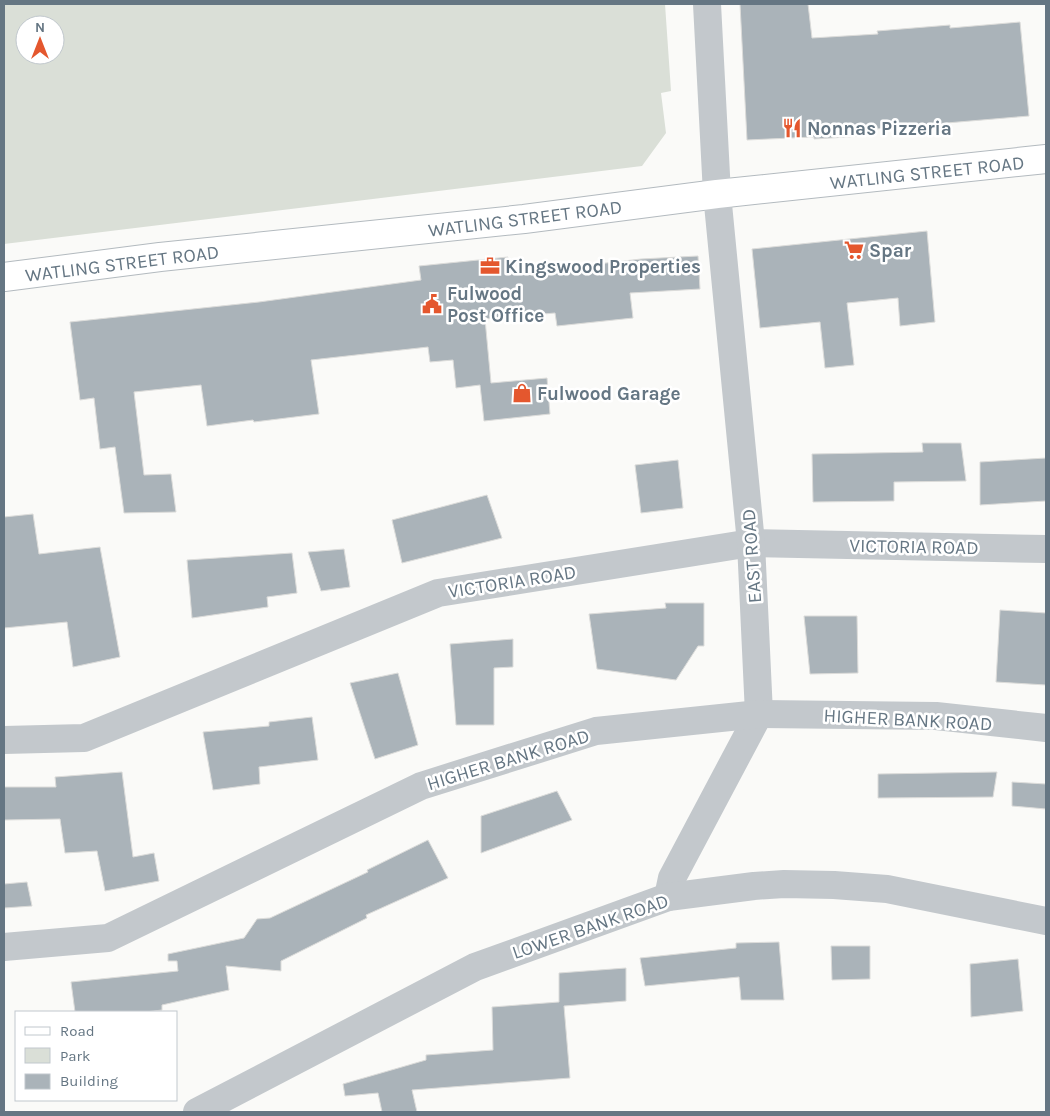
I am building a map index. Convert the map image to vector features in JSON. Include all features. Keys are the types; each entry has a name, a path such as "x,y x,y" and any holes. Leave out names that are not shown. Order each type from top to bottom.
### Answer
{"main road":[{"name":"WATLING STREET ROAD","path":"4,277 160,257 524,219 717,194 1046,159"}],"street":[{"name":"EAST ROAD","path":"707,4 717,194 751,543 759,714"},
{"name":"VICTORIA ROAD","path":"4,740 84,738 438,593 751,543 1046,549"},
{"name":"HIGHER BANK ROAD","path":"4,947 108,938 421,786 596,731 759,714 936,716 1046,728"},
{"path":"668,897 672,878 759,714"},
{"name":"LOWER BANK ROAD","path":"197,1112 475,966 668,897 764,885 834,885 888,889 1046,921"}],"green space":[{"path":"4,4 665,4 671,91 661,93 666,133 642,166 4,244"}],"building":[{"path":"740,4 808,4 812,38 878,34 877,31 950,25 950,28 1020,22 1029,116 864,130 864,136 747,140"},
{"path":"927,231 935,322 900,326 898,298 847,303 854,365 825,368 820,322 760,328 752,249"},
{"path":"698,256 700,289 630,293 633,318 557,326 555,313 485,319 491,383 547,378 550,414 484,421 480,385 456,388 453,360 430,362 428,347 311,360 319,414 207,426 201,385 134,392 144,475 171,474 176,512 124,513 115,447 100,449 94,398 80,400 70,322 259,302 421,280 419,266 508,257 510,274 641,259"},
{"path":"922,443 961,443 966,481 894,482 894,501 813,502 812,454 923,452"},
{"path":"1046,458 1046,501 980,505 980,462"},
{"path":"678,460 683,508 641,513 635,465"},
{"path":"487,495 502,538 402,563 392,520"},
{"path":"33,514 39,554 100,547 120,657 73,667 67,622 4,628 4,517"},
{"path":"344,549 350,587 321,591 308,552"},
{"path":"292,553 297,593 267,597 268,607 192,618 187,560"},
{"path":"665,603 704,603 704,646 698,646 676,680 597,669 589,614 666,608"},
{"path":"1000,610 1046,613 1046,685 996,682"},
{"path":"804,616 857,616 858,673 810,674"},
{"path":"513,639 513,667 494,668 494,725 456,725 450,644"},
{"path":"398,673 418,745 375,759 350,683"},
{"path":"312,717 318,760 259,767 260,784 213,790 203,732 269,726 269,722"},
{"path":"122,772 133,857 154,853 159,881 105,891 97,851 65,853 60,819 4,820 4,787 56,787 55,777"},
{"path":"997,772 993,797 878,798 878,774"},
{"path":"1012,782 1046,784 1046,809 1012,806"},
{"path":"557,791 572,820 481,853 481,816"},
{"path":"428,840 448,878 366,915 367,918 281,961 281,971 226,966 229,990 162,1005 162,1010 75,1011 71,982 178,971 177,961 168,961 168,954 244,938 257,919 270,918 368,872 367,870"},
{"path":"27,882 32,906 4,908 4,884"},
{"path":"779,942 784,1000 741,1000 739,977 645,986 640,958 736,948 736,943"},
{"path":"831,946 870,946 870,979 832,980"},
{"path":"1018,959 1023,1011 971,1017 970,964"},
{"path":"626,968 626,1001 564,1006 570,1078 412,1090 417,1112 382,1112 378,1093 345,1096 343,1084 426,1060 426,1055 493,1050 492,1007 559,1002 559,973"}],"place":[{"name":"Nonnas Pizzeria","path":"792,128"},
{"name":"Spar","path":"854,250"},
{"name":"Kingswood Properties","path":"490,266"},
{"name":"Fulwood Post Office","path":"432,304"},
{"name":"Fulwood Garage","path":"522,393"}]}
